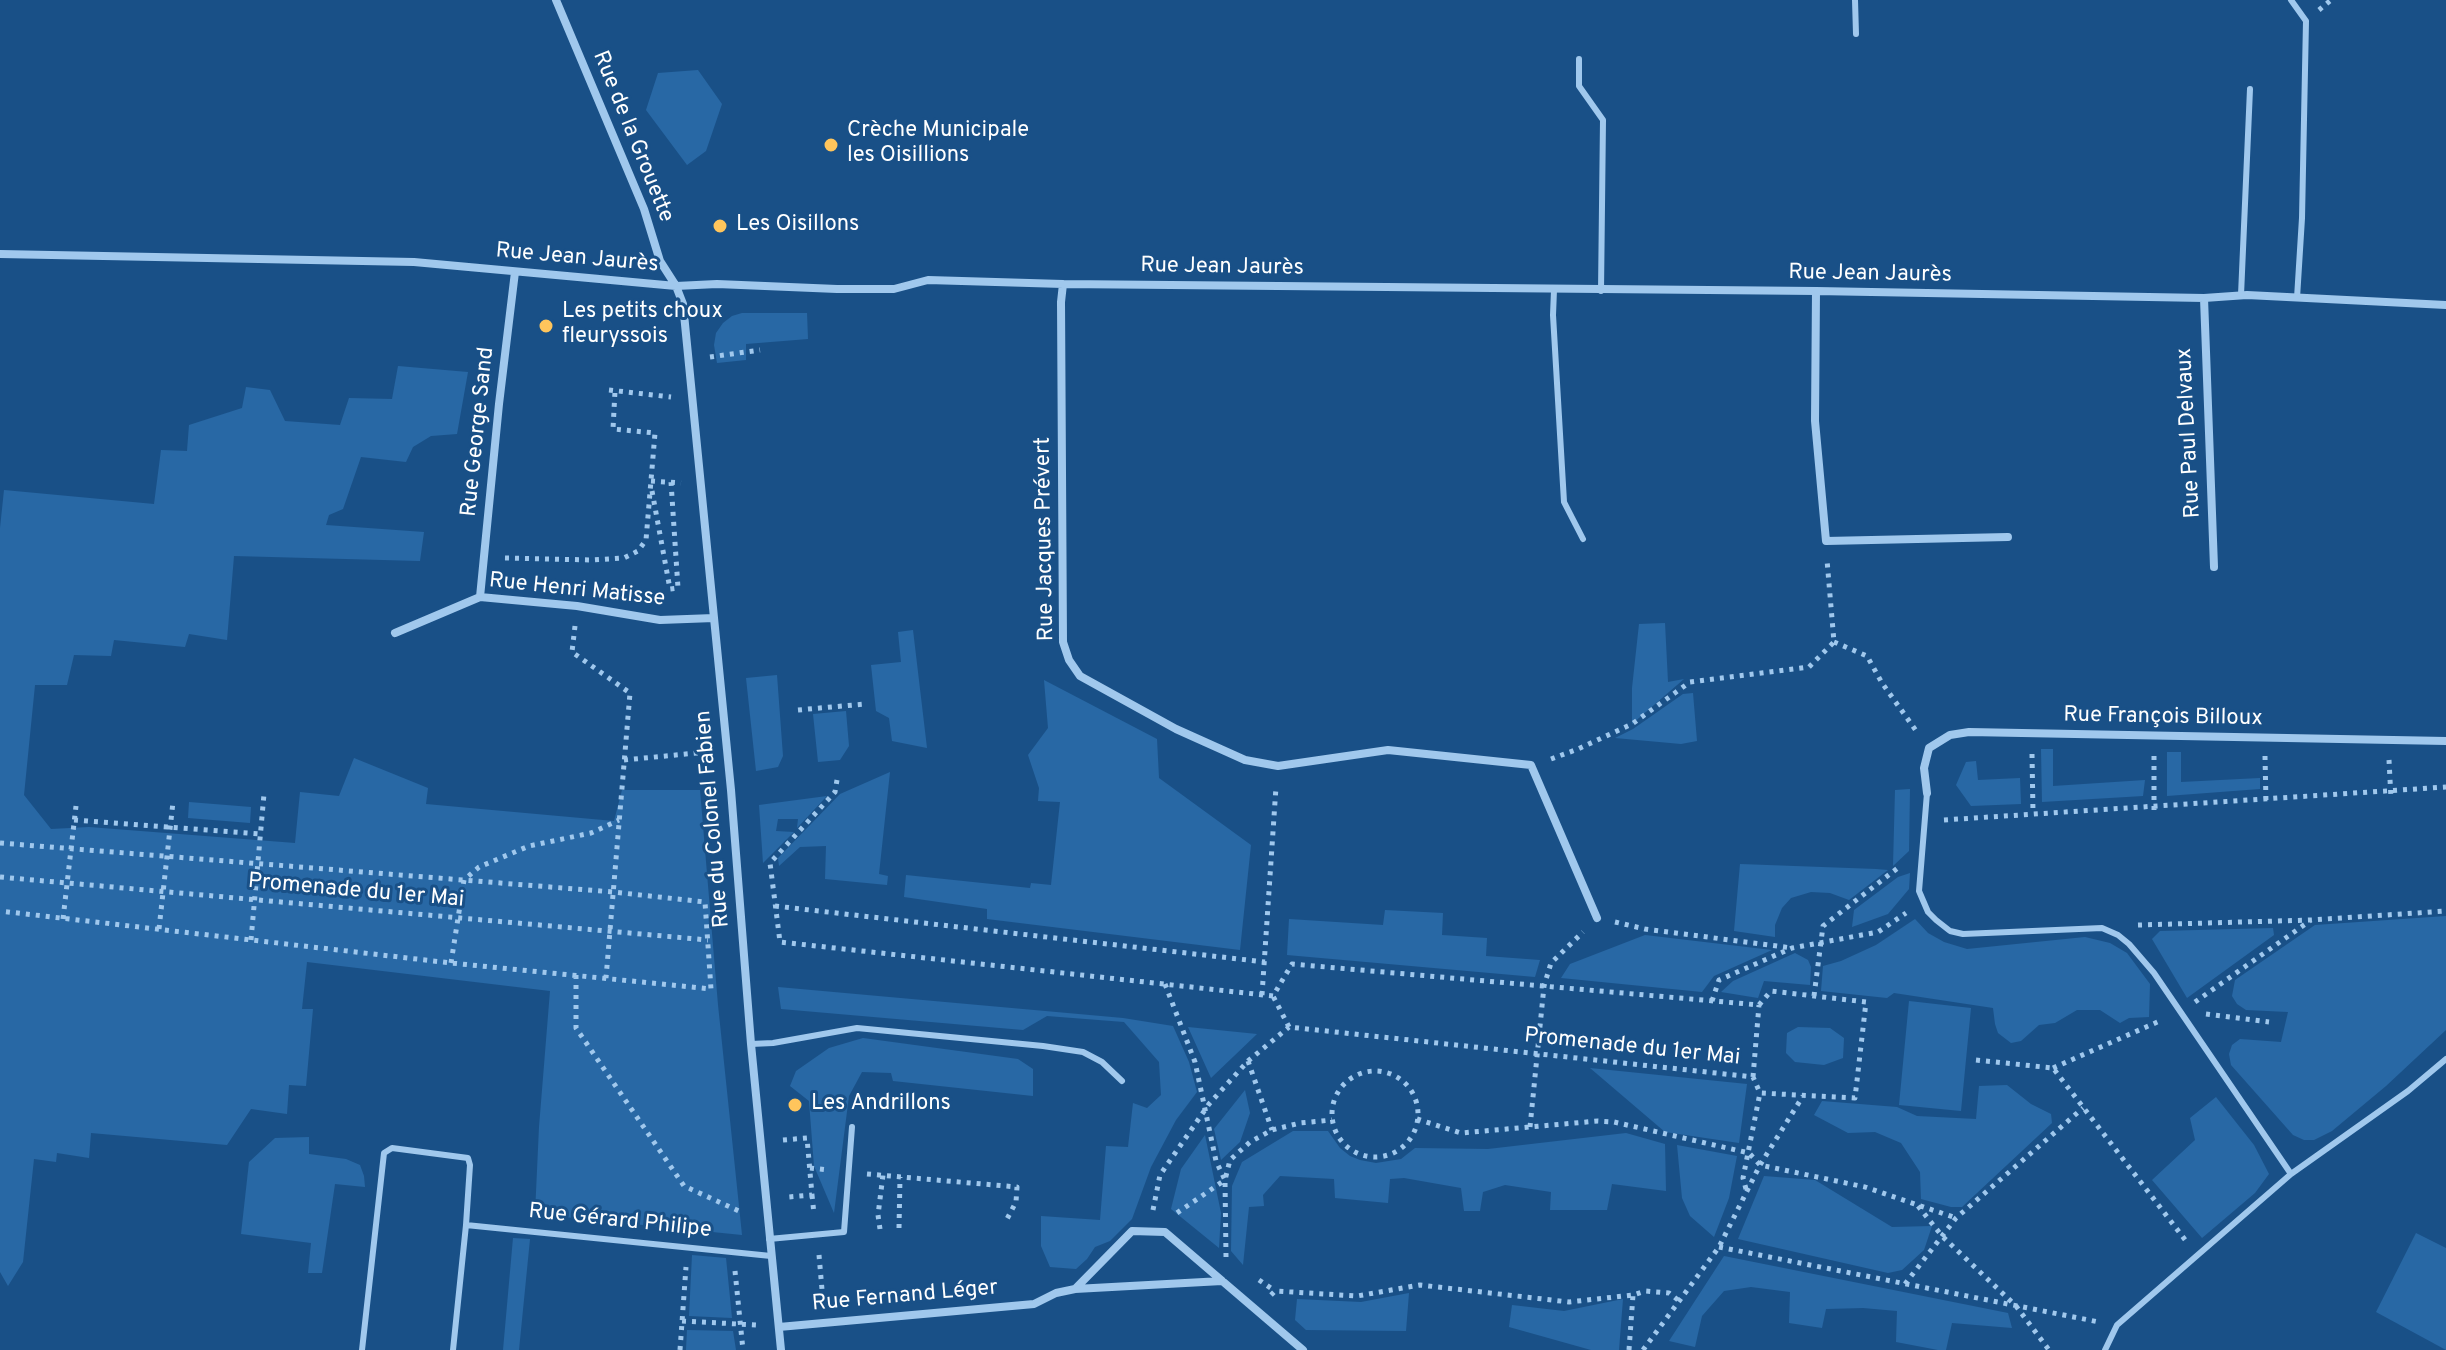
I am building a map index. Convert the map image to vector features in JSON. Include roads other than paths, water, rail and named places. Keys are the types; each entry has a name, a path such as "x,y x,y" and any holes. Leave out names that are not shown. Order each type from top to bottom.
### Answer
{"street":[{"name":"Rue de la Grouette","path":"556,0 644,209 660,261 676,286"},
{"name":"Rue Jean Jaurès","path":"0,254 414,262 676,286 717,284 894,289 928,280 2204,298 2241,295 2446,305"},
{"name":"Rue George Sand","path":"480,597 515,272"},
{"name":"Rue Jacques Prévert","path":"1063,284 1063,642 1069,660 1080,676 1176,729 1245,760 1278,766 1388,750 1531,765 1597,918"},
{"name":"Rue du Colonel Fabien","path":"676,286 683,304 714,618 781,1350"},
{"path":"1816,291 1815,421 1826,541 2008,537"},
{"name":"Rue Paul Delvaux","path":"2204,298 2214,567"},
{"name":"Rue Henri Matisse","path":"395,633 480,597 577,606 660,620 714,618"},
{"name":"Rue François Billoux","path":"1927,793 1924,768 1929,748 1950,735 1969,732 2446,741"},
{"path":"1075,1289 1132,1231 1165,1232 1303,1350"},
{"path":"1075,1289 1225,1283"},
{"name":"Rue Fernand Léger","path":"779,1327 1034,1304 1056,1293 1075,1289"}],"lane":[{"path":"1855,0 1856,34"},
{"path":"2291,0 2306,21 2297,298"},
{"path":"1579,59 1579,86 1603,120 1601,291"},
{"path":"2241,295 2250,89"},
{"path":"1554,290 1564,502 1583,539"},
{"path":"1927,793 1919,891 1936,920 1950,931 1963,934 2102,928 2118,935 2154,973 2291,1174"},
{"path":"751,1044 857,1028 1027,1044 1083,1052 1102,1062 1122,1081"},
{"path":"2105,1350 2117,1325 2291,1174 2408,1091 2446,1059"},
{"path":"769,1239 844,1232 852,1127"},
{"path":"362,1350 384,1153 392,1148 468,1158 466,1225 453,1350"},
{"name":"Rue Gérard Philipe","path":"466,1225 771,1256"}],"place":[{"name":"Crèche Municipale les Oisillions","path":"831,145"},
{"name":"Les Oisillons","path":"720,226"},
{"name":"Les petits choux fleuryssois","path":"546,326"},
{"name":"Les Andrillons","path":"795,1105"}]}
